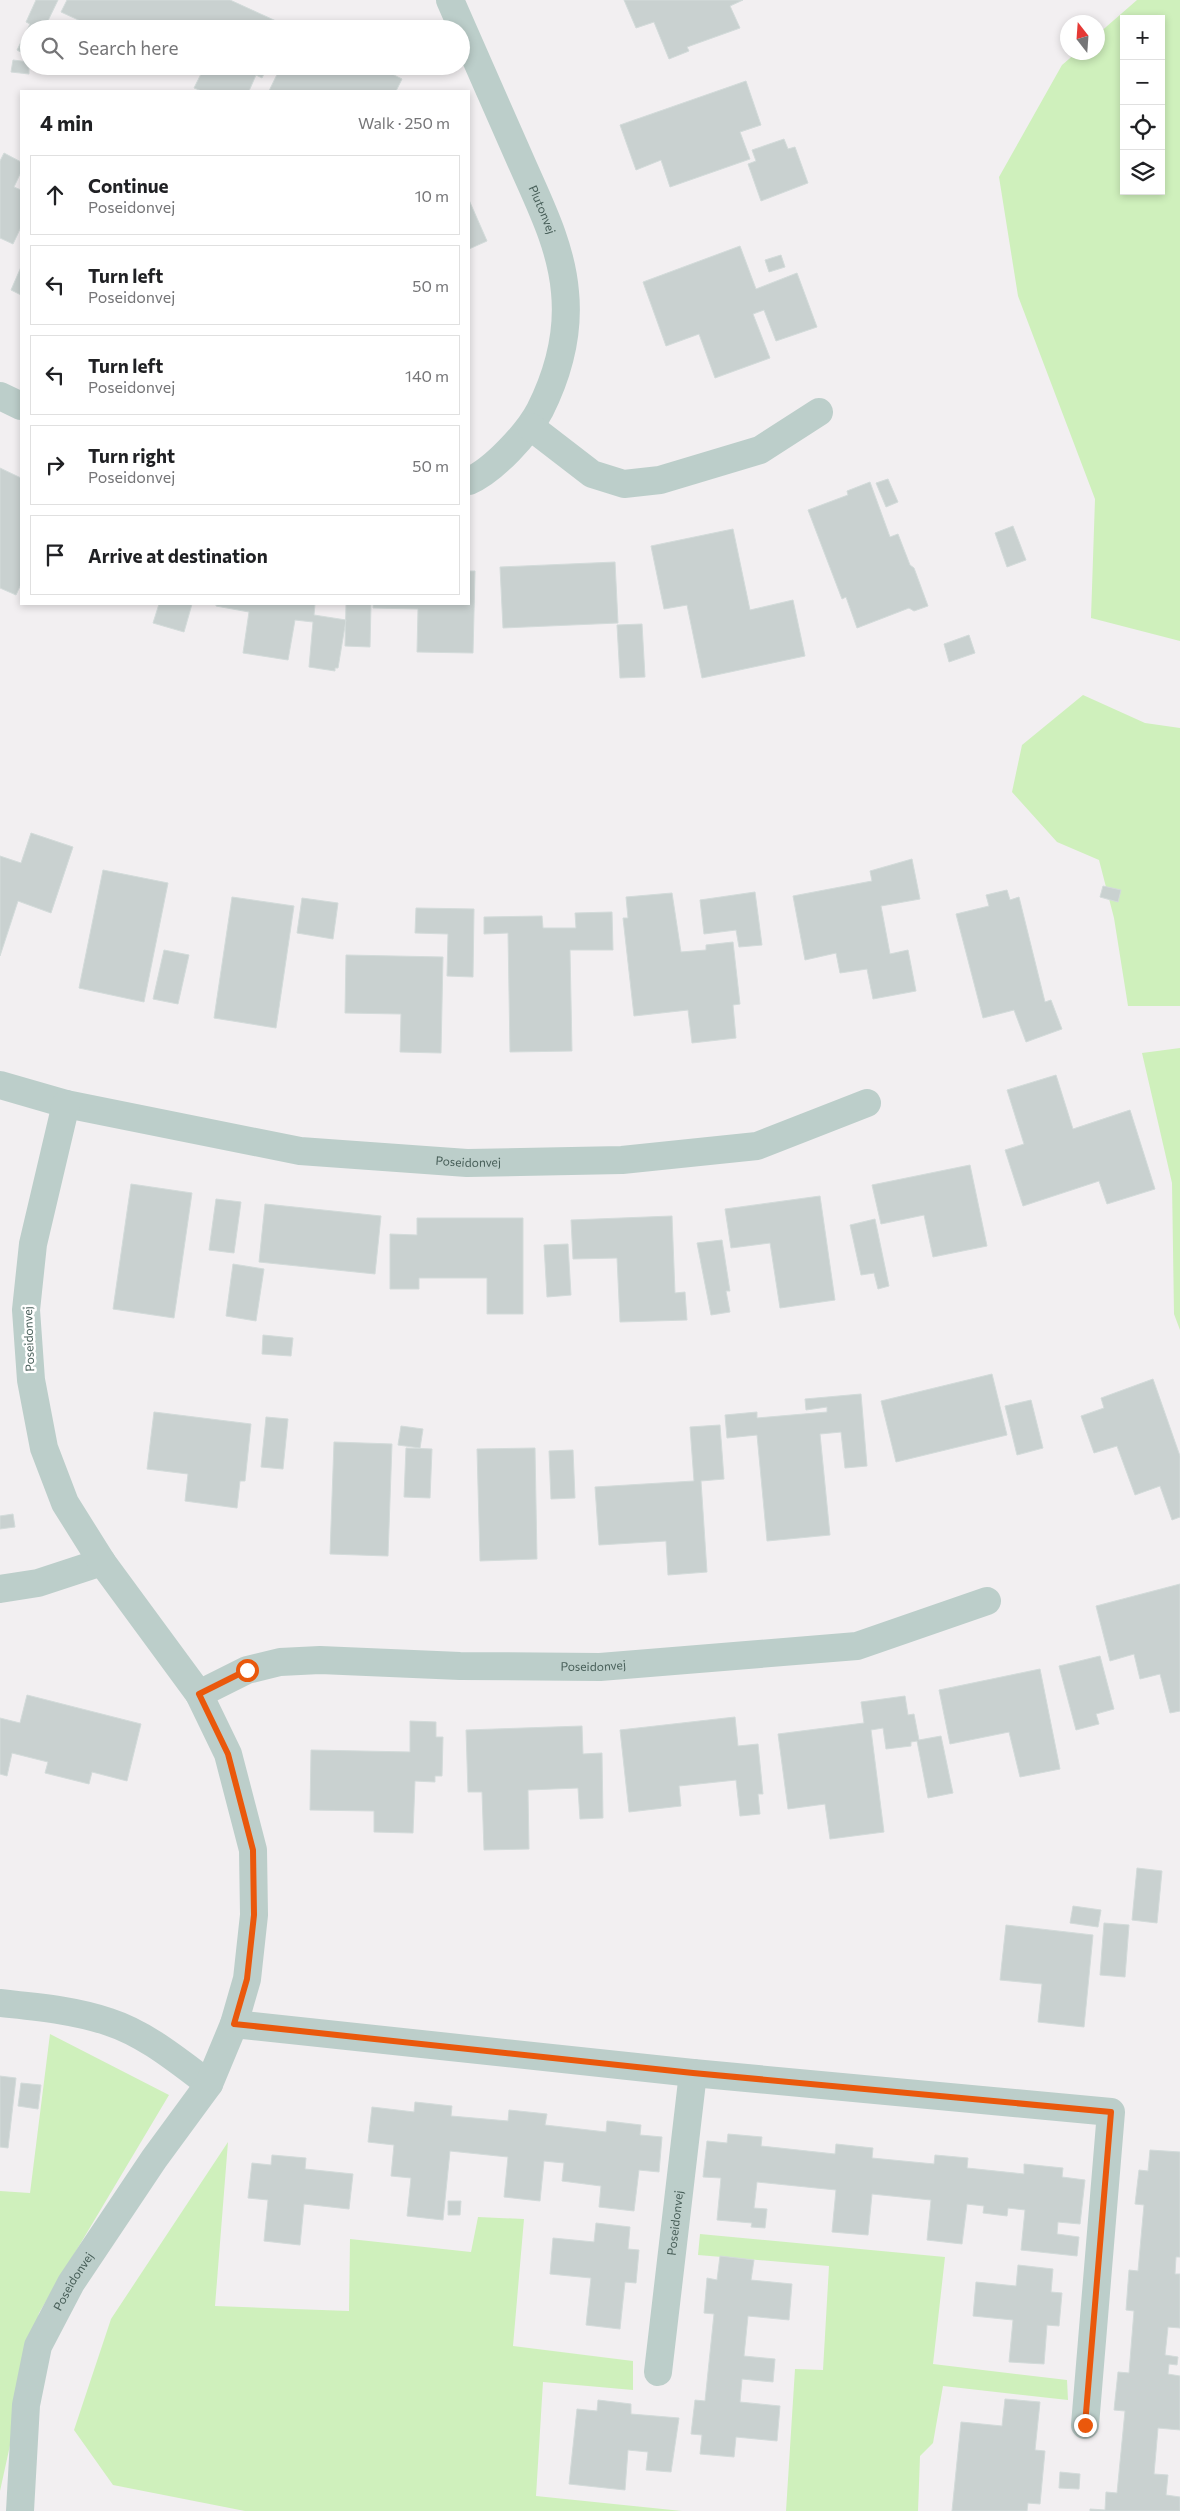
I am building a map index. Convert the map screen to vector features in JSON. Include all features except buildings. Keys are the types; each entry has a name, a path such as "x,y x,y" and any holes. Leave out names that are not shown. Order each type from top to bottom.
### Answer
{"street":[{"name":"Plutonvej","path":"450,0 459,20"},
{"name":"Plutonvej","path":"470,46 555,239 565,293 564,340 553,384 531,427 510,449 476,478 470,481"},
{"path":"0,396 20,406"},
{"path":"531,427 592,474 624,484 660,480 760,450 819,412"},
{"name":"Poseidonvej","path":"0,1085 66,1104 300,1151 467,1163 622,1160 757,1146 867,1103"},
{"name":"Poseidonvej","path":"20,2511 26,2406 38,2346 71,2283 154,2159 209,2084 234,2024 247,1979 254,1915 253,1850 228,1754 199,1694 102,1562 61,1494 44,1448 31,1380 26,1310 33,1244 66,1104"},
{"path":"0,1589 38,1583 102,1562"},
{"name":"Poseidonvej","path":"199,1694 247,1670 280,1662 320,1660 460,1666 600,1667 856,1646 986,1601"},
{"path":"0,2003 59,2010 110,2022 162,2049 209,2084"},
{"path":"234,2024 693,2073 1111,2112 1085,2425"},
{"name":"Poseidonvej","path":"658,2372 693,2073"}],"green space":[{"path":"1137,0 1180,0 1180,641 1091,618 1095,499 1018,296 999,177 1062,65 1068,60 1105,60 1105,28"},
{"path":"1083,695 1145,723 1180,728 1180,1006 1128,1006 1114,918 1099,860 1057,842 1012,792 1022,745"},
{"path":"1180,1048 1180,1330 1174,1314 1172,1183 1142,1053"},
{"path":"50,2034 169,2095 39,2313 0,2491 0,2191 30,2193"},
{"path":"228,2142 215,2306 349,2311 350,2239 471,2252 478,2217 524,2219 513,2346 633,2361 633,2390 543,2382 536,2496 682,2511 245,2511 113,2485 74,2430 111,2319"},
{"path":"700,2234 945,2257 933,2364 1067,2380 1068,2400 943,2386 933,2443 920,2456 918,2511 786,2511 795,2369 823,2370 829,2266 698,2255"}],"route":[{"path":"247,1670 199,1694 228,1754 253,1850 254,1915 247,1979 234,2024 693,2073 1111,2112 1085,2425"}]}
